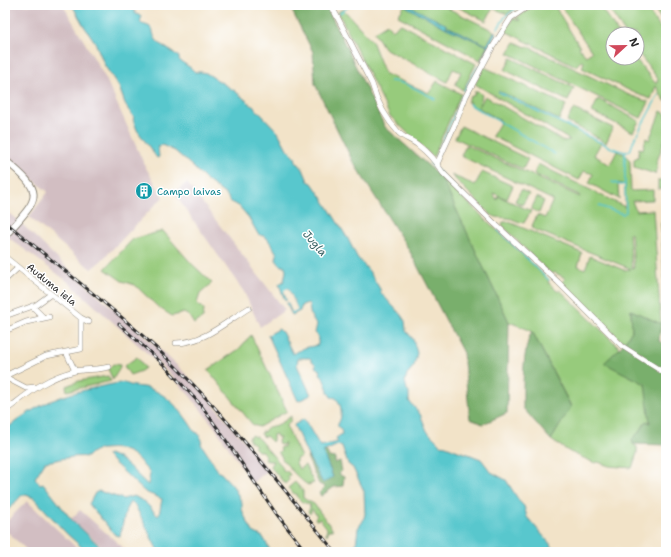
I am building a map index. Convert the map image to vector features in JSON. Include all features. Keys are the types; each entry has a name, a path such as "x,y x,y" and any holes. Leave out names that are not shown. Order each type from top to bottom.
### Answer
{"street":[{"path":"331,5 372,84 375,95 389,120 400,133 418,145 443,172 558,282 622,346 666,374"},
{"path":"437,164 466,96 492,48 511,18 530,5"},
{"path":"5,160 28,180 34,192 32,202 24,215 5,236"},
{"name":"Auduma iela","path":"5,257 81,318 89,322"},
{"path":"5,280 18,268"},
{"path":"5,316 32,306 47,298 51,294"},
{"path":"5,331 26,322 46,318 32,306"},
{"path":"176,343 182,343 208,334 249,308"},
{"path":"5,376 46,356 81,349 81,318"},
{"path":"66,352 75,371"},
{"path":"5,411 36,386 46,381 75,371 109,367"},
{"path":"5,376 26,388 36,386"}],"shaded area":[{"path":"5,5 63,5 106,79 145,166 163,197 101,261 91,269 29,217 48,192 5,156"},
{"path":"187,183 285,310 260,327 244,292 174,193"},
{"path":"5,210 23,225 63,264 180,368 207,397 269,470 252,483 216,429 190,396 168,372 67,281 5,235"},
{"path":"27,501 81,552 29,552 5,530 5,523"},
{"path":"80,510 128,552 108,552 71,519"}],"green space":[{"path":"272,5 326,5 385,127 441,177 509,322 507,413 483,424 470,419 463,353 409,250 353,162 315,84 313,52 290,7"},
{"path":"405,5 441,5 494,31 480,60 398,16"},
{"path":"454,5 517,6 507,14 493,8 486,21"},
{"path":"535,5 554,5 580,47 579,48 586,56 592,52 560,5 599,5 613,26 605,26 605,66 641,66 656,84 658,79 645,62 645,26 620,26 606,5 644,5 666,36 666,102 659,94 660,93 656,86 651,99 637,94 582,68 584,62 581,61 576,66 505,31 513,18 519,21 520,20 516,18"},
{"path":"652,5 666,5 666,27"},
{"path":"343,9 372,41 385,74 429,93 437,81 461,94 433,157 390,116 338,12"},
{"path":"387,24 392,30 401,24 476,64 463,90 455,85 461,72 453,69 447,82 384,48 374,32"},
{"path":"515,42 526,47 527,46 629,95 649,102 641,118 508,53"},
{"path":"511,58 574,88 568,101 505,70"},
{"path":"484,67 566,105 559,120 499,91 498,92 601,143 594,155 610,165 617,151 624,154 630,160 631,191 653,190 653,200 632,201 636,211 653,210 661,324 631,310 632,331 624,343 562,284 565,278 554,272 552,274 541,265 502,225 503,222 509,222 582,253 578,266 585,269 590,256 624,270 631,269 531,228 537,215 545,218 553,200 461,156 466,145 580,197 579,195 534,174 538,164 625,207 625,185 618,183 619,199 589,183 593,174 584,171 579,180 492,136 501,121 479,108 478,110 469,104 470,102 467,102 470,97 474,95 475,91 478,91 482,95 479,107 485,96 563,141 570,140 475,84","holes":["629,233 631,233 634,268 632,268"]},
{"path":"598,99 639,121 633,132 592,112"},
{"path":"574,109 613,128 606,143 567,122"},
{"path":"661,111 666,114 666,136 656,164 658,165 655,174 634,167 634,159 638,157 639,148 643,149 646,138 649,140"},
{"path":"461,126 528,159 523,169 455,138"},
{"path":"482,172 513,186 507,199 493,193 497,200 498,196 531,211 524,223 490,214 451,175 475,185"},
{"path":"441,177 549,280 548,282 557,291 560,290 620,348 605,363 645,384 651,423 646,421 641,430 632,439 633,444 637,447 637,453 632,468 609,466 598,462 595,463 570,452 551,440 571,406 532,331 509,322"},
{"path":"658,180 666,180 666,189 658,189"},
{"path":"521,190 529,194 522,205 515,201"},
{"path":"537,197 544,201 539,213 531,209"},
{"path":"666,221 666,304 661,223"},
{"path":"163,231 191,263 212,283 200,294 197,303 204,310 203,318 194,324 189,316 184,313 172,316 158,307 135,285 122,281 105,269 133,239"},
{"path":"631,310 661,324 659,341 666,345 666,445 633,444 632,439 641,430 646,421 650,423 645,384 604,363 620,348 632,331"},
{"path":"532,331 571,407 551,440 523,408 523,379 526,348"},
{"path":"251,335 287,411 259,427 253,425 208,370 239,349"},
{"path":"137,357 145,368 130,375 124,366"},
{"path":"113,364 120,365 113,380 108,369"},
{"path":"108,376 111,381 67,391 66,386 79,381"},
{"path":"291,416 291,420 286,426 301,457 296,459 296,463 299,469 305,465 314,483 308,485 297,476 282,459 278,452 281,451 280,447 284,447 285,443 283,445 279,444 278,441 280,437 277,437 276,434 273,435 272,442 266,436 264,437 261,434 261,432 264,432 268,427 275,426"},
{"path":"252,435 254,437 256,436 282,466 283,470 288,472 290,475 287,477 290,479 285,484 270,466 273,461 265,460 266,457 262,451 258,451 254,447 256,445 249,440 249,437"},
{"path":"323,452 327,452 329,457 335,458 335,463 340,461 342,471 339,473 344,477 343,486 334,487 321,496 319,493 325,487 319,484 307,457 308,456 322,482 333,477"},
{"path":"295,482 303,491 303,498 314,504 333,530 329,530 327,535 327,528 320,519 316,520 315,518 317,516 312,509 310,514 308,512 310,508 309,504 302,502 296,496 297,494 294,494 288,488"}],"water":[{"name":"Jugla","path":"72,5 131,5 135,11 135,14 142,16 140,22 152,29 155,39 160,44 177,55 179,60 195,72 206,73 235,91 255,108 278,132 287,149 295,157 296,161 303,169 308,181 312,183 323,199 348,239 357,257 369,271 381,293 405,321 406,331 413,339 417,353 414,366 407,374 405,381 409,393 409,401 420,414 427,431 440,445 481,459 491,472 506,480 524,506 527,517 557,552 355,552 358,528 363,521 365,514 364,491 353,468 348,464 342,447 338,445 323,452 333,477 323,483 308,456 294,425 304,419 320,446 338,442 336,438 342,434 341,429 338,427 341,415 340,404 336,398 331,397 322,375 320,374 321,371 315,367 316,365 310,358 298,358 297,365 311,395 298,401 268,335 279,329 293,354 304,348 318,345 318,336 315,333 317,324 310,313 309,304 302,305 300,311 292,315 286,303 288,302 291,311 297,310 297,308 288,288 284,292 287,301 285,301 279,284 284,281 286,271 285,266 281,266 276,260 277,254 272,245 266,237 258,234 249,218 239,206 231,202 227,196 203,177 175,151 162,145 158,147 159,157 157,158 137,130 133,119 134,118 126,106 119,87 105,66 95,42"},
{"path":"407,5 447,25 446,27 449,27 487,45 495,31 496,34 481,62 488,46 446,28 405,6"},
{"path":"124,382 129,385 156,391 176,406 195,432 198,433 202,440 201,444 218,472 221,473 233,486 242,503 244,515 253,532 263,537 271,552 157,552 158,551 135,505 130,502 126,509 120,536 115,535 89,504 95,493 99,491 123,499 134,496 145,502 158,516 162,499 145,492 107,456 108,454 114,456 125,462 148,485 150,474 148,471 135,456 121,449 99,449 87,457 71,457 45,462 35,478 40,484 43,483 71,519 106,552 87,552 66,533 34,498 22,495 8,510 5,511 5,430 33,410 61,397 76,392"}],"pier":[{"path":"288,288 297,308 297,310 292,312 288,302 285,304 284,301 287,301 284,290"}],"waterway":[{"path":"340,13 351,5"},
{"path":"498,28 505,17 518,7"},
{"path":"464,91 479,65"},
{"path":"390,81 408,85 435,99"},
{"path":"499,92 612,148 625,152 630,151 634,140 659,94"},
{"path":"436,157 463,95"},
{"path":"469,104 555,154"},
{"path":"612,182 621,185 625,184 625,152"},
{"path":"430,163 441,174"},
{"path":"599,206 623,214 626,212 625,184"},
{"path":"498,230 549,280"}],"railway":[{"path":"5,222 119,315 163,354 243,439 335,552"},
{"path":"119,324 165,366 200,404 275,512 306,552"}],"place":[{"name":"Campo laivas","path":"144,191"}]}
